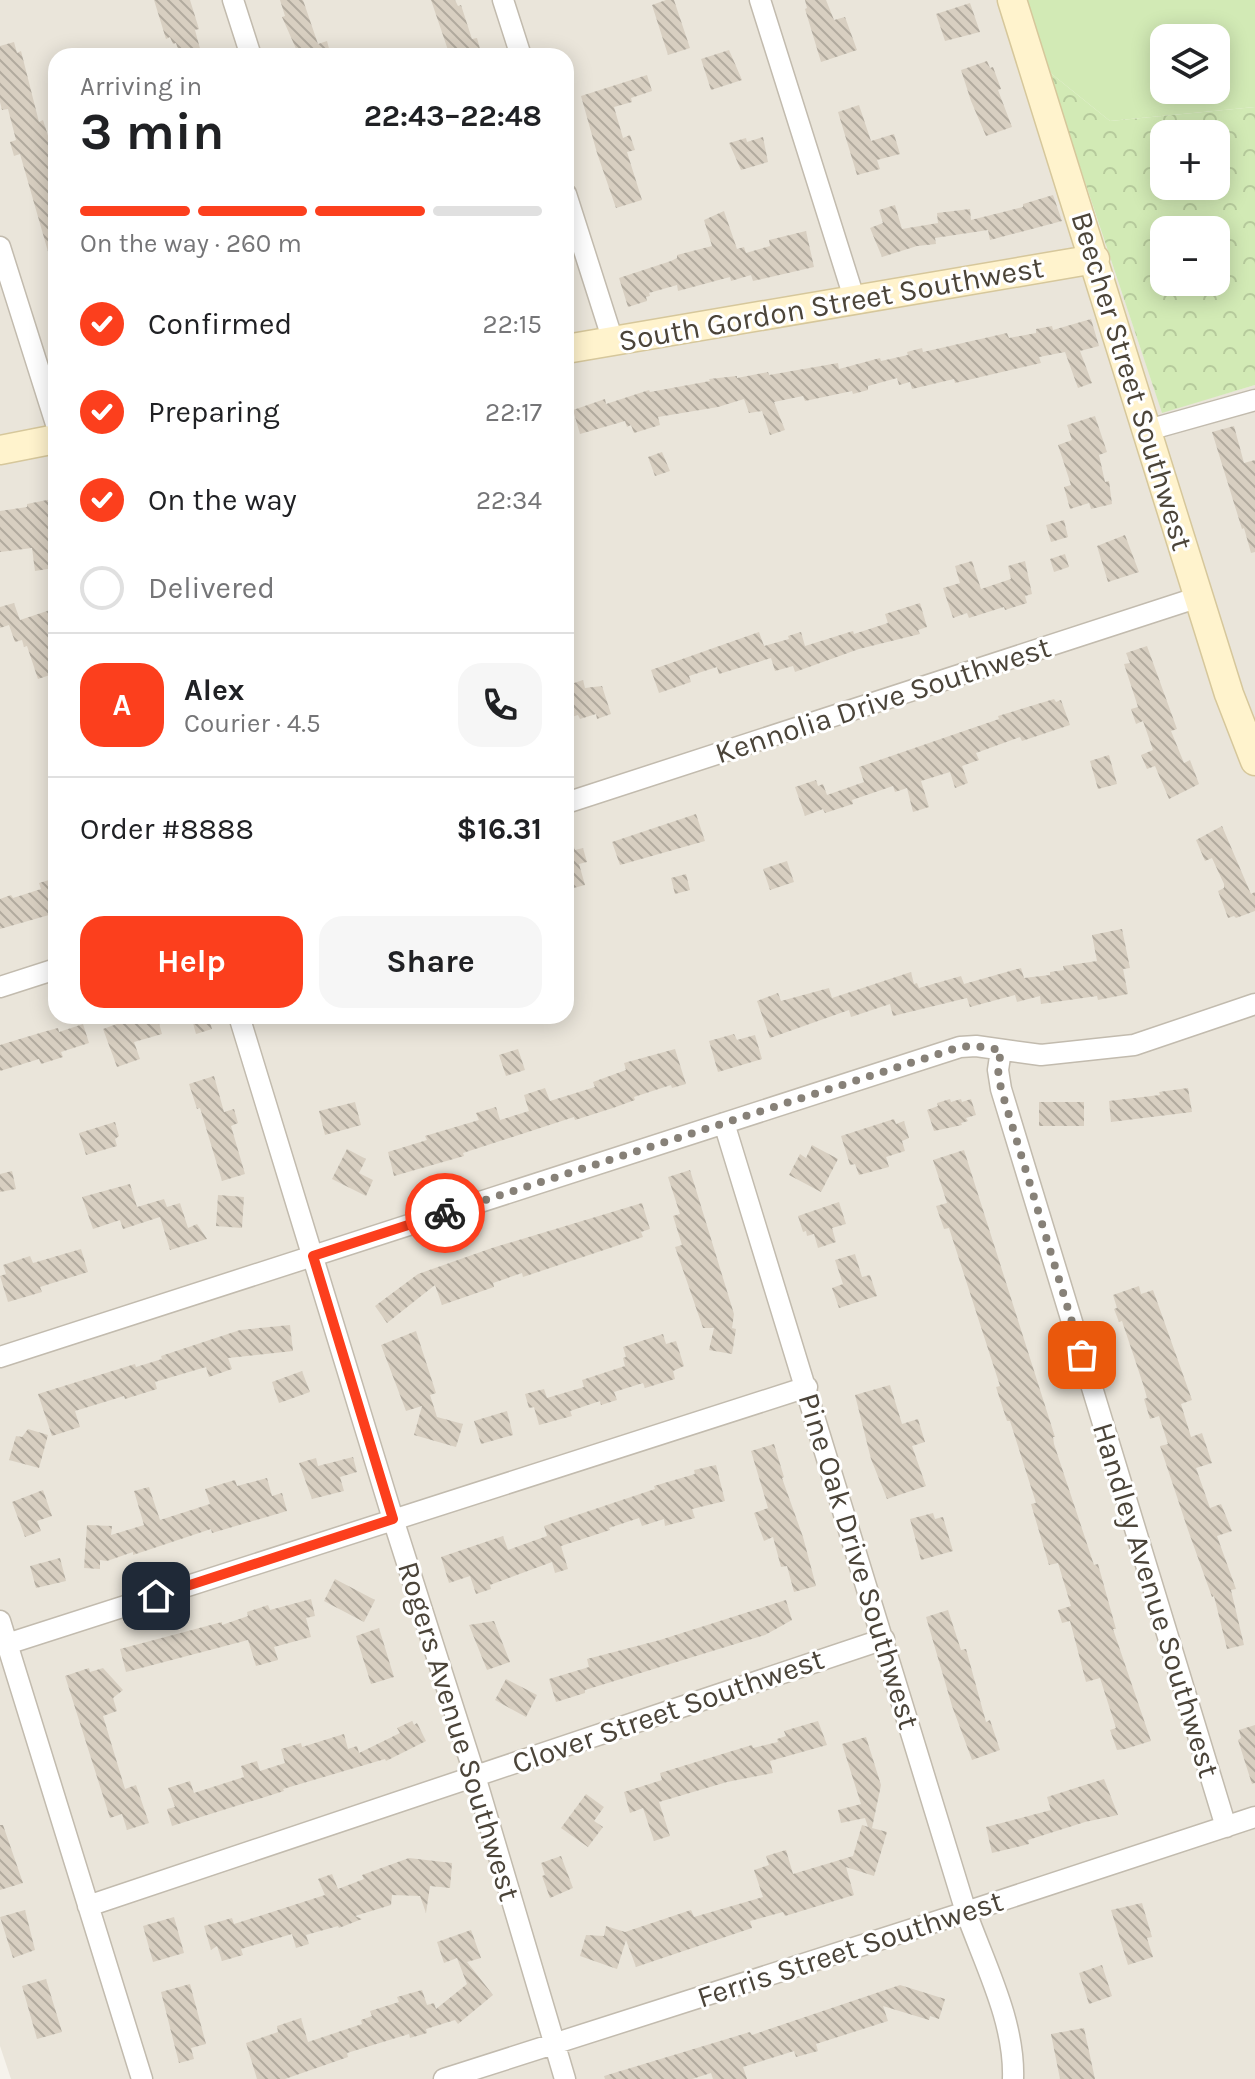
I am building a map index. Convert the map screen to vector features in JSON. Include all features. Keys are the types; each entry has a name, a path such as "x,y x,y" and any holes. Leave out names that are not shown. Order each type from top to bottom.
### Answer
{"street":[{"path":"233,0 248,48"},
{"path":"503,0 518,48"},
{"path":"760,0 855,301"},
{"name":"Beecher Street Southwest","path":"1012,0 1229,694 1255,761"},
{"path":"574,219 613,341"},
{"path":"0,247 48,399"},
{"name":"South Gordon Street Southwest","path":"574,348 1095,259"},
{"path":"1148,430 1255,400"},
{"path":"0,450 48,441"},
{"name":"Kennolia Drive Southwest","path":"574,800 1199,597"},
{"path":"0,987 48,972"},
{"path":"0,1357 960,1047 976,1046 1041,1055 1134,1045 1255,1004"},
{"name":"Rogers Avenue Southwest","path":"241,1024 475,1776 565,2079"},
{"name":"Handley Avenue Southwest","path":"1001,1050 998,1070 1001,1089 1226,1827"},
{"name":"Pine Oak Drive Southwest","path":"724,1123 966,1912 1009,2031 1014,2061 1013,2079"},
{"path":"7,1644 807,1387"},
{"path":"0,1621 142,2079"},
{"name":"Clover Street Southwest","path":"88,1906 884,1639"},
{"name":"Ferris Street Southwest","path":"444,2079 1255,1817"}],"shaded area":[{"path":"0,0 1024,0 1162,412 1255,385 1255,2079 11,2079 0,2046"}],"green space":[{"path":"1024,0 1255,0 1255,107 1110,121 1048,71"},
{"path":"1048,71 1110,121 1255,107 1255,385 1162,413"}],"building":[{"path":"154,0 190,0 199,29 195,30 200,48 178,48 170,37 166,39"},
{"path":"280,0 303,0 318,44 327,41 329,48 296,48 282,17 285,16"},
{"path":"431,0 455,0 458,6 461,5 472,39 477,38 480,48 447,48"},
{"path":"674,0 690,48 668,55 652,5"},
{"path":"805,0 826,0 834,20 845,17 857,50 821,62"},
{"path":"970,3 980,32 945,41 936,14"},
{"path":"14,42 17,53 21,51 39,122 43,120 48,136 48,252 20,154 14,156 10,142 16,140 8,109 2,110 0,102 0,46"},
{"path":"729,50 742,80 711,90 701,59"},
{"path":"987,61 990,68 993,67 1012,127 986,136 961,70"},
{"path":"647,75 652,91 614,107 623,138 630,135 635,150 627,152 642,200 616,208 581,96"},
{"path":"859,105 871,141 894,134 900,154 877,160 880,169 857,175 838,112"},
{"path":"763,137 768,162 741,170 729,143"},
{"path":"1053,195 1062,221 990,240 988,230 935,238 936,244 917,246 882,257 870,228 883,223 879,210 895,205 902,229 938,223 937,213 970,209 971,220 1023,207 1023,204"},
{"path":"724,211 737,249 744,247 746,253 770,246 769,240 806,231 814,267 753,281 751,275 731,281 730,277 678,291 677,285 649,293 647,301 628,307 619,278 671,261 677,255 712,246 704,220"},
{"path":"1091,319 1099,346 1080,351 1092,383 1078,388 1065,352 1039,357 1041,363 955,383 954,379 912,389 910,382 899,385 897,378 853,394 852,391 805,401 803,396 774,402 785,430 770,435 762,411 749,413 744,399 718,407 658,417 660,425 634,433 625,421 580,434 574,413 574,410 605,399 606,404 649,390 709,379 768,372 769,375 838,363 839,369 880,358 881,361 908,355 907,352 922,348 923,352 1007,333 1009,338 1036,333 1036,329 1052,326 1053,330"},
{"path":"1095,416 1107,452 1099,455 1105,482 1109,481 1112,504 1091,509 1089,503 1070,509 1064,487 1071,485 1058,445 1072,440 1067,425"},
{"path":"1234,426 1244,463 1255,460 1255,552 1251,553 1212,432"},
{"path":"662,452 670,471 655,476 648,457"},
{"path":"48,500 48,569 35,571 32,548 0,552 0,511 27,507 27,504"},
{"path":"1064,520 1068,537 1051,542 1046,525"},
{"path":"1125,535 1139,572 1108,582 1097,546"},
{"path":"1065,554 1069,567 1054,572 1050,559"},
{"path":"972,561 981,589 1011,579 1008,566 1025,561 1032,594 1025,596 1027,603 969,618 967,613 953,618 943,588 960,583 955,566"},
{"path":"14,603 20,620 48,611 48,676 38,679 27,646 24,647 22,640 15,642 9,625 0,628 0,607"},
{"path":"920,603 927,627 918,630 920,634 859,649 795,672 793,666 775,671 771,658 719,674 717,667 689,676 691,682 659,693 651,670 759,632 764,646 801,632 805,646 853,631 854,634 888,623 885,614"},
{"path":"1147,646 1177,729 1171,731 1184,763 1190,760 1199,784 1169,799 1155,766 1147,769 1141,755 1153,750 1143,721 1136,724 1131,709 1138,707 1124,664 1130,663 1126,653"},
{"path":"583,680 585,688 602,686 611,714 597,719 596,714 580,719 578,715 574,716 574,683"},
{"path":"1054,699 1056,702 1061,700 1070,725 1022,741 1020,737 976,753 979,760 962,766 968,783 955,788 950,772 921,781 929,807 913,812 907,788 895,792 893,786 852,800 853,804 825,813 823,809 805,816 795,787 816,780 818,786 823,784 827,795 864,782 859,767"},
{"path":"1109,755 1117,784 1098,789 1090,761"},
{"path":"696,814 705,841 620,865 612,842"},
{"path":"1222,826 1251,894 1255,892 1255,911 1236,918 1228,918 1218,891 1224,888 1224,884 1212,858 1205,861 1196,840"},
{"path":"574,847 575,850 583,848 587,862 579,864 585,885 574,888"},
{"path":"787,861 794,882 770,890 763,869"},
{"path":"686,874 690,890 675,894 671,878"},
{"path":"48,880 48,915 0,929 0,899 41,889 39,883"},
{"path":"1122,929 1130,968 1123,969 1128,994 1098,1000 1097,996 1041,1004 1040,996 1017,1002 1015,995 970,1007 967,998 893,1016 890,1004 851,1017 849,1010 770,1038 757,1001 778,993 781,1001 829,988 832,998 911,972 914,984 917,983 919,988 961,976 964,984 1021,968 1024,978 1050,975 1050,972 1064,970 1063,966 1097,961 1092,935"},
{"path":"83,1024 89,1043 61,1052 63,1057 41,1064 39,1059 0,1071 0,1045"},
{"path":"117,1024 159,1024 162,1034 134,1042 140,1059 117,1067 103,1029"},
{"path":"193,1024 210,1024 212,1029 196,1034"},
{"path":"734,1034 737,1040 755,1035 762,1059 718,1072 709,1041"},
{"path":"518,1049 525,1070 506,1076 499,1055"},
{"path":"675,1049 686,1084 672,1088 671,1085 634,1097 635,1100 613,1108 575,1120 574,1117 463,1153 464,1156 394,1176 388,1152 427,1140 425,1136 479,1120 476,1113 496,1107 500,1120 529,1111 524,1095 545,1088 550,1101 595,1087 593,1082 626,1070 624,1063"},
{"path":"214,1076 224,1112 234,1109 238,1123 231,1126 245,1174 222,1181 200,1108 197,1109 189,1084"},
{"path":"1188,1088 1192,1112 1111,1122 1109,1101"},
{"path":"950,1099 951,1102 961,1099 962,1102 971,1099 976,1115 966,1118 968,1121 962,1125 934,1131 927,1110"},
{"path":"355,1102 361,1125 325,1135 319,1111"},
{"path":"1039,1102 1084,1102 1084,1126 1039,1126"},
{"path":"894,1119 896,1124 904,1121 909,1138 902,1141 905,1151 886,1157 889,1167 859,1175 855,1164 850,1165 841,1136"},
{"path":"115,1122 119,1136 115,1139 117,1146 86,1155 79,1133"},
{"path":"812,1145 838,1159 821,1192 789,1175 800,1154 806,1158"},
{"path":"347,1149 366,1159 359,1173 373,1180 366,1196 332,1179"},
{"path":"964,1150 1055,1437 1054,1444 1094,1565 1098,1564 1116,1629 1113,1629 1151,1741 1125,1749 1117,1750 1110,1730 1116,1728 1100,1678 1086,1682 1070,1621 1062,1623 1058,1610 1071,1606 1058,1563 1049,1565 1031,1504 1036,1503 996,1387 1000,1386 949,1228 944,1229 936,1206 947,1203 933,1160"},
{"path":"690,1170 734,1314 732,1328 736,1329 732,1354 709,1350 714,1328 703,1328 675,1247 682,1245 673,1216 680,1214 668,1177"},
{"path":"12,1171 16,1189 0,1192 0,1174"},
{"path":"130,1184 137,1207 164,1199 167,1207 180,1203 188,1228 197,1224 207,1239 170,1250 160,1217 123,1229 120,1220 93,1229 82,1197"},
{"path":"218,1195 244,1197 242,1228 216,1226"},
{"path":"839,1202 846,1224 832,1228 836,1242 818,1248 814,1234 807,1236 806,1231 803,1232 798,1216"},
{"path":"642,1203 650,1229 641,1232 643,1237 523,1277 522,1273 493,1283 494,1287 442,1305 435,1285 387,1323 375,1306 418,1274 492,1248"},
{"path":"81,1249 88,1272 40,1287 42,1292 8,1302 0,1276 6,1274 3,1265 30,1256 33,1263"},
{"path":"855,1254 862,1277 870,1275 877,1296 839,1308 832,1288 843,1284 835,1260"},
{"path":"1139,1286 1141,1294 1153,1290 1192,1400 1181,1404 1191,1437 1202,1433 1212,1463 1196,1468 1210,1508 1221,1504 1232,1531 1217,1536 1236,1589 1231,1590 1244,1645 1227,1649 1214,1596 1160,1446 1168,1444 1159,1416 1150,1419 1143,1384 1122,1321 1119,1322 1114,1309 1117,1308 1113,1295"},
{"path":"290,1325 293,1351 228,1358 232,1369 209,1377 206,1367 155,1382 157,1389 75,1411 80,1427 52,1436 38,1394 135,1364 136,1367 162,1359 161,1356 240,1330"},
{"path":"416,1331 436,1393 430,1395 437,1417 463,1424 456,1447 414,1435 422,1406 406,1411 381,1345"},
{"path":"663,1334 666,1344 676,1341 684,1366 673,1371 675,1379 645,1388 643,1383 614,1392 617,1400 601,1405 600,1401 570,1411 572,1416 539,1425 534,1407 529,1408 525,1394 544,1389 547,1398 584,1387 582,1380 625,1366 623,1347"},
{"path":"302,1371 310,1392 279,1403 272,1382"},
{"path":"890,1385 902,1424 918,1419 925,1442 912,1446 926,1486 887,1499 871,1459 855,1395"},
{"path":"507,1411 513,1435 481,1444 474,1421"},
{"path":"28,1429 48,1435 39,1468 9,1460 16,1436 22,1437"},
{"path":"774,1444 816,1586 794,1592 787,1566 781,1567 773,1537 764,1541 754,1513 768,1508 751,1451"},
{"path":"353,1457 357,1472 340,1477 344,1491 312,1499 299,1463 316,1458 318,1466"},
{"path":"716,1465 725,1501 692,1509 695,1518 665,1526 664,1519 642,1526 639,1518 609,1528 561,1546 568,1569 555,1573 552,1562 490,1585 491,1589 476,1594 470,1576 449,1583 441,1557 503,1536 508,1550 547,1536 544,1526 655,1489 654,1486 695,1474 694,1470"},
{"path":"267,1478 272,1496 282,1493 287,1511 212,1533 211,1529 133,1555 133,1552 107,1561 100,1560 100,1569 84,1568 87,1525 112,1526 111,1535 144,1525 134,1491 149,1487 160,1520 210,1504 205,1489 235,1480 237,1486"},
{"path":"43,1490 52,1516 37,1521 41,1531 25,1537 12,1502"},
{"path":"933,1513 935,1519 943,1517 953,1551 921,1560 910,1519"},
{"path":"60,1558 66,1581 36,1588 30,1566"},
{"path":"335,1579 375,1600 364,1622 324,1601"},
{"path":"311,1599 315,1616 306,1618 311,1637 274,1647 278,1660 256,1666 248,1640 126,1672 120,1649 222,1622 222,1625 268,1605 270,1610"},
{"path":"786,1600 792,1620 765,1635 585,1690 585,1693 556,1702 549,1679 589,1667 587,1659 660,1640"},
{"path":"948,1610 961,1650 966,1649 986,1722 990,1720 1000,1750 972,1760 952,1706 926,1617"},
{"path":"494,1621 510,1662 487,1670 469,1625"},
{"path":"379,1628 394,1677 371,1684 356,1636"},
{"path":"89,1668 90,1672 103,1668 123,1690 113,1698 117,1711 103,1716 125,1789 136,1785 149,1823 127,1830 122,1814 110,1818 65,1676"},
{"path":"506,1679 537,1695 526,1717 495,1700"},
{"path":"412,1721 414,1725 417,1723 426,1741 386,1761 283,1789 172,1826 167,1809 175,1807 168,1788 190,1781 194,1793 244,1777 241,1766 257,1761 260,1771 285,1763 281,1749 301,1743 302,1747 344,1734 348,1749 357,1746 359,1753 400,1733 397,1728"},
{"path":"818,1721 827,1745 770,1761 773,1773 727,1782 659,1802 670,1836 654,1841 643,1808 630,1813 624,1792 662,1780 660,1773 752,1745 753,1748 778,1742 777,1739 786,1736 784,1731"},
{"path":"1255,1725 1255,1783 1252,1784 1238,1740 1241,1738 1239,1730"},
{"path":"866,1737 881,1785 872,1828 887,1832 874,1876 846,1867 854,1895 785,1916 783,1912 750,1921 752,1928 636,1967 626,1940 617,1969 580,1956 586,1935 604,1936 606,1926 625,1932 691,1910 694,1917 763,1897 754,1870 769,1865 766,1856 786,1850 793,1874 853,1856 862,1825 868,1827 865,1818 841,1823 838,1810 861,1804 842,1744"},
{"path":"1104,1779 1118,1815 1085,1822 1028,1840 1029,1844 992,1853 986,1827 1051,1810 1047,1797"},
{"path":"586,1794 604,1807 594,1821 603,1827 588,1847 561,1828"},
{"path":"0,1825 3,1825 23,1883 0,1890"},
{"path":"561,1856 573,1888 550,1898 541,1863"},
{"path":"409,1858 452,1863 450,1888 430,1886 426,1913 420,1896 392,1895 391,1905 355,1916 362,1919 339,1928 306,1935 309,1944 296,1948 292,1934 241,1949 243,1955 222,1961 217,1946 211,1950 204,1926 232,1918 234,1924 325,1895 318,1879 332,1874 338,1889 364,1879 362,1875"},
{"path":"1142,1903 1152,1937 1147,1938 1153,1957 1128,1965 1111,1910"},
{"path":"25,1910 35,1950 13,1958 0,1917"},
{"path":"174,1917 184,1953 153,1962 143,1926"},
{"path":"471,1930 481,1958 467,1962 493,1995 458,2024 455,2020 426,2029 427,2033 410,2038 409,2034 347,2053 348,2057 285,2079 257,2079 246,2043 278,2032 277,2026 301,2018 308,2042 362,2024 361,2020 372,2016 370,2011 399,2002 397,1997 422,1990 427,2005 434,2003 436,2009 467,1984 457,1958 444,1963 437,1942"},
{"path":"1102,1965 1112,1996 1089,2004 1079,1973"},
{"path":"46,1979 62,2032 37,2039 22,1986"},
{"path":"190,1984 206,2044 191,2048 194,2059 179,2063 161,1992"},
{"path":"900,1985 945,1999 939,2019 930,2016 929,2020 883,2006 888,2021 816,2044 818,2051 796,2057 794,2051 743,2067 747,2079 713,2079 711,2073 692,2079 605,2079 604,2076 750,2032 752,2035"},
{"path":"1084,2028 1095,2079 1060,2079 1051,2034"}],"way so far":[{"path":"445,1213 960,1047 1001,1050 998,1070 1001,1089 1082,1355"}],"route":[{"path":"156,1596 393,1519 313,1256 445,1213"}]}
